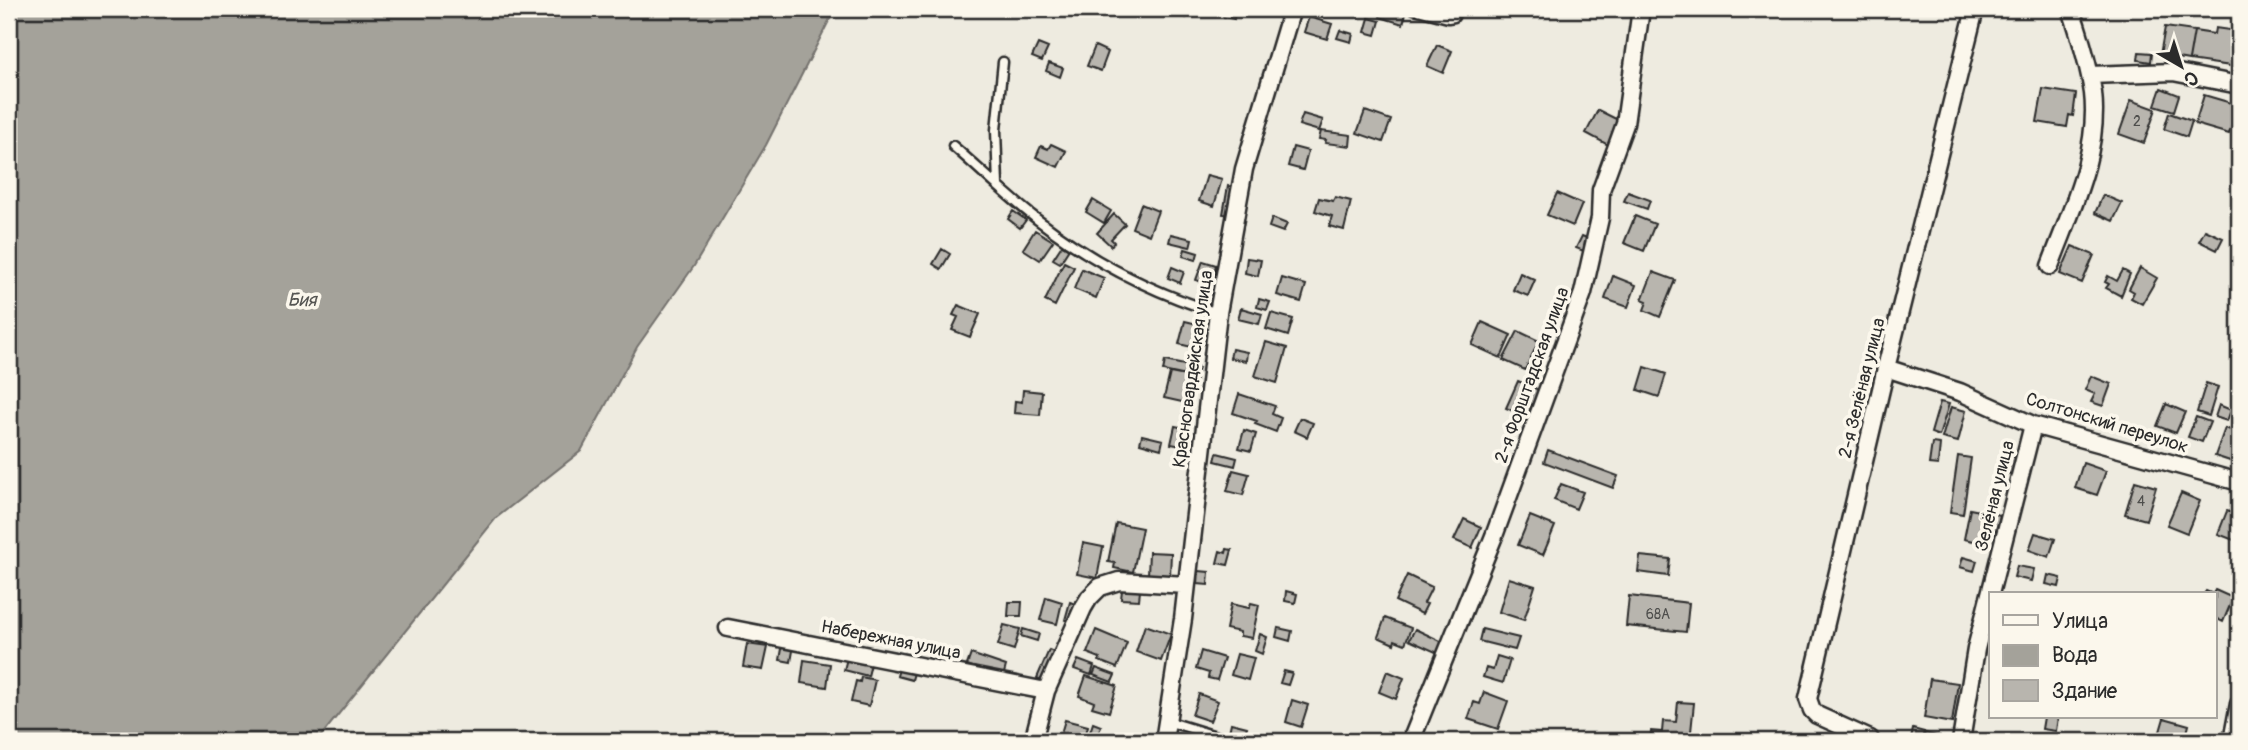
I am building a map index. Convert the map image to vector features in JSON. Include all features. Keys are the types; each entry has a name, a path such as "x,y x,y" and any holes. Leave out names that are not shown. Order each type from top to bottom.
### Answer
{"street":[{"name":"Красногвардейская улица","path":"1164,741 1218,313 1244,169 1292,9"},
{"name":"2-я Форштадская улица","path":"1411,741 1494,536 1583,293 1600,218 1601,190 1625,124 1641,9"},
{"name":"2-я Зелёная улица","path":"1872,741 1817,715 1808,699 1975,9"},
{"path":"2050,266 2082,178 2088,156 2093,110 2090,75 2071,9"},
{"path":"2090,75 2173,72 2239,85"},
{"name":"Солтонский переулок","path":"1886,368 1961,392 2033,425 2239,482"},
{"name":"Зелёная улица","path":"1991,592 2033,425"},
{"path":"1033,741 1046,691 1088,598 1100,587 1119,581 1185,585"},
{"name":"Зелёная улица","path":"1961,741 1976,649 1989,598"},
{"name":"Набережная улица","path":"728,628 1046,691"},
{"path":"2232,741 2239,704"}],"lane":[{"path":"1414,9 1448,18 1454,17 1457,9"},
{"path":"998,185 996,130 1003,62"},
{"path":"953,146 1036,218 1076,246 1137,281 1183,302 1218,313"},
{"path":"1167,721 1232,741"}],"water":[{"name":"Бия","path":"9,9 835,9 766,145 694,266 637,347 581,451 496,518 317,741 9,741"}],"building":[{"path":"1189,9 1186,18 1174,13 1173,16 1160,11"},
{"path":"1225,9 1242,9 1241,14 1235,12 1234,19 1223,17"},
{"path":"1252,9 1276,9 1275,16 1252,12"},
{"path":"1383,9 1406,13 1403,24 1380,17"},
{"path":"1309,17 1332,24 1327,39 1304,32"},
{"path":"1369,18 1380,21 1376,35 1365,32"},
{"path":"2165,27 2194,31 2189,60 2160,55"},
{"path":"2215,28 2237,31 2231,66 2189,60 2194,31 2214,34"},
{"path":"1340,30 1353,34 1351,42 1337,38"},
{"path":"1038,44 1048,48 1042,61 1032,57"},
{"path":"1437,45 1452,51 1443,73 1427,66"},
{"path":"1095,46 1108,52 1101,71 1087,66"},
{"path":"2234,46 2239,46 2239,68 2231,66"},
{"path":"2139,52 2152,53 2151,62 2138,60"},
{"path":"1049,63 1063,68 1060,77 1046,71"},
{"path":"2161,88 2179,95 2174,111 2155,105"},
{"path":"2043,89 2076,94 2073,116 2069,115 2067,127 2037,122"},
{"path":"2204,95 2238,105 2229,134 2195,124"},
{"path":"2131,100 2156,109 2144,143 2119,134"},
{"path":"1598,110 1620,121 1608,145 1586,133"},
{"path":"1365,111 1391,120 1383,142 1357,133"},
{"path":"2169,113 2192,121 2187,137 2164,129"},
{"path":"1303,114 1323,120 1319,131 1299,125"},
{"path":"1321,131 1351,135 1350,146 1325,143 1326,140 1319,139"},
{"path":"1051,144 1066,151 1058,167 1036,157 1041,146 1048,149"},
{"path":"1293,147 1308,151 1303,170 1288,166"},
{"path":"1207,175 1222,179 1214,206 1199,201"},
{"path":"1228,186 1235,187 1231,215 1223,214"},
{"path":"1628,192 1650,200 1647,209 1624,201"},
{"path":"1557,193 1582,204 1573,226 1547,215"},
{"path":"2103,195 2122,203 2113,221 2095,213"},
{"path":"1335,197 1351,201 1344,230 1329,226 1332,216 1315,211 1319,198 1333,201"},
{"path":"1093,200 1111,211 1104,223 1086,212"},
{"path":"1141,204 1158,211 1149,235 1132,228"},
{"path":"1013,211 1026,220 1020,228 1008,219"},
{"path":"1114,214 1125,224 1111,239 1114,242 1111,246 1097,233"},
{"path":"1635,216 1655,224 1644,251 1624,243"},
{"path":"1272,218 1287,224 1283,232 1269,227"},
{"path":"1035,230 1053,241 1040,260 1023,249"},
{"path":"2205,230 2223,238 2217,250 2199,241"},
{"path":"1171,234 1192,239 1190,247 1169,242"},
{"path":"1582,236 1591,240 1586,252 1576,248"},
{"path":"1062,245 1069,249 1060,263 1053,259"},
{"path":"2072,246 2094,255 2082,283 2060,274"},
{"path":"942,249 950,254 941,269 933,264"},
{"path":"1185,249 1198,253 1196,260 1183,256"},
{"path":"1247,258 1261,260 1258,276 1245,273"},
{"path":"1203,261 1216,265 1211,285 1196,280"},
{"path":"1064,262 1074,267 1055,306 1045,301"},
{"path":"1172,267 1184,272 1180,283 1168,278"},
{"path":"2140,268 2157,278 2142,304 2131,298 2134,292 2129,289"},
{"path":"1082,269 1104,278 1096,298 1074,289"},
{"path":"2123,270 2130,274 2121,296 2106,288 2109,284 2105,282 2108,276 2117,281"},
{"path":"1653,272 1675,280 1660,317 1644,310 1647,302 1642,300"},
{"path":"1520,273 1535,280 1528,296 1513,290"},
{"path":"1613,276 1636,285 1628,307 1605,299"},
{"path":"1282,278 1306,285 1301,302 1277,295"},
{"path":"1259,299 1270,302 1267,310 1257,307"},
{"path":"958,305 980,314 970,337 952,330 958,317 953,315"},
{"path":"1559,306 1573,310 1570,319 1557,315"},
{"path":"1241,308 1262,314 1259,324 1238,319"},
{"path":"1271,313 1293,319 1288,336 1266,329"},
{"path":"1185,321 1206,326 1200,349 1179,344"},
{"path":"1482,322 1511,335 1501,358 1472,345"},
{"path":"1518,331 1539,341 1525,370 1503,360"},
{"path":"1266,342 1287,348 1277,383 1255,376"},
{"path":"1232,349 1247,352 1246,361 1230,358"},
{"path":"1165,361 1199,368 1196,378 1163,371"},
{"path":"1645,367 1666,374 1659,397 1638,390"},
{"path":"1170,373 1196,378 1191,404 1164,398"},
{"path":"2091,376 2111,384 2103,406 2091,402 2095,394 2085,390"},
{"path":"1518,381 1539,390 1527,417 1506,408"},
{"path":"2206,383 2218,387 2209,416 2197,412"},
{"path":"1023,390 1042,392 1040,415 1014,413 1015,401 1022,402"},
{"path":"1239,394 1275,406 1272,414 1281,418 1276,432 1255,424 1257,421 1233,413"},
{"path":"1940,402 1949,404 1939,436 1931,433"},
{"path":"2166,404 2185,412 2176,433 2157,426"},
{"path":"2219,405 2231,410 2227,421 2215,417"},
{"path":"1951,407 1966,411 1958,442 1942,438"},
{"path":"2196,417 2210,422 2202,442 2188,437"},
{"path":"1300,418 1313,423 1307,437 1294,431"},
{"path":"1175,426 1190,429 1187,447 1171,444"},
{"path":"2225,428 2239,433 2239,464 2215,456"},
{"path":"1244,430 1256,434 1251,451 1239,448"},
{"path":"1142,435 1163,440 1161,449 1140,443"},
{"path":"1932,443 1940,444 1938,465 1929,464"},
{"path":"1548,450 1618,476 1613,488 1544,462"},
{"path":"1217,453 1237,458 1235,466 1215,461"},
{"path":"2009,455 2021,459 2017,476 2004,472"},
{"path":"1958,456 1971,458 1963,514 1950,512"},
{"path":"2083,463 2106,471 2097,495 2075,488"},
{"path":"1233,470 1249,474 1243,495 1227,491"},
{"path":"2135,481 2156,487 2146,520 2125,514"},
{"path":"1561,484 1583,492 1576,509 1554,500"},
{"path":"2181,493 2200,501 2187,533 2167,525"},
{"path":"1970,509 2000,515 1996,531 1991,529 1987,544 1964,539"},
{"path":"2227,511 2239,516 2239,542 2218,534"},
{"path":"1530,516 1555,526 1543,555 1518,545"},
{"path":"1464,519 1481,527 1472,548 1454,540"},
{"path":"1116,523 1142,528 1133,572 1114,568 1115,563 1108,562"},
{"path":"2035,533 2055,539 2049,557 2029,550"},
{"path":"1083,543 1103,547 1097,578 1077,574"},
{"path":"1227,549 1232,550 1228,565 1217,563 1220,551 1226,553"},
{"path":"1149,552 1171,553 1170,576 1148,575"},
{"path":"1640,556 1670,559 1668,576 1638,572"},
{"path":"1963,557 1977,561 1974,571 1960,567"},
{"path":"2017,566 2034,569 2031,581 2014,577"},
{"path":"1199,571 1209,572 1208,585 1198,584"},
{"path":"1407,575 1432,587 1422,614 1395,601"},
{"path":"2048,575 2061,578 2059,587 2046,584"},
{"path":"1509,578 1535,586 1524,620 1499,612"},
{"path":"1122,590 1140,591 1139,600 1121,599"},
{"path":"2215,590 2233,598 2223,622 2216,618"},
{"path":"1286,591 1297,594 1295,603 1285,601"},
{"path":"1629,596 1689,603 1686,632 1626,626"},
{"path":"1046,597 1062,602 1057,624 1040,620"},
{"path":"1009,602 1022,602 1021,616 1008,616"},
{"path":"1070,602 1078,605 1073,623 1065,620"},
{"path":"1251,603 1259,605 1252,638 1226,629 1231,604 1249,608"},
{"path":"1385,618 1411,628 1405,644 1395,640 1394,644 1378,637"},
{"path":"1004,625 1020,629 1014,650 998,645"},
{"path":"1145,625 1171,634 1161,661 1136,652"},
{"path":"1278,628 1292,631 1290,641 1276,637"},
{"path":"1023,629 1039,634 1037,641 1021,636"},
{"path":"1415,629 1445,643 1440,654 1409,640"},
{"path":"1482,629 1519,638 1515,650 1479,641"},
{"path":"1096,630 1127,643 1117,668 1087,653"},
{"path":"1260,634 1267,637 1262,654 1255,651"},
{"path":"783,643 794,645 791,662 780,660"},
{"path":"747,644 768,647 763,670 743,667"},
{"path":"1049,650 1058,654 1046,682 1037,678"},
{"path":"1201,651 1224,658 1217,680 1208,678 1209,673 1196,669"},
{"path":"848,654 872,660 868,676 844,670"},
{"path":"971,654 1006,666 1003,677 967,665"},
{"path":"1237,654 1254,658 1248,680 1231,675"},
{"path":"1497,656 1510,660 1503,683 1483,677 1486,668 1493,670"},
{"path":"804,660 830,664 827,687 801,683"},
{"path":"1078,660 1094,666 1091,675 1074,669"},
{"path":"900,665 915,669 912,680 897,676"},
{"path":"1096,668 1115,675 1112,682 1093,675"},
{"path":"1284,671 1292,673 1288,685 1280,683"},
{"path":"1387,671 1404,678 1396,699 1379,692"},
{"path":"1086,676 1117,686 1109,712 1092,707 1094,702 1079,696"},
{"path":"861,677 875,680 869,706 851,702 856,681 860,682"},
{"path":"1930,679 1958,683 1952,723 1924,718"},
{"path":"1484,692 1508,701 1498,729 1468,719 1474,702 1480,704"},
{"path":"1199,694 1218,701 1210,721 1192,715"},
{"path":"1292,700 1308,705 1301,727 1286,722"},
{"path":"1678,702 1694,703 1690,741 1650,741 1651,731 1662,732 1663,721 1676,722"},
{"path":"2044,718 2058,718 2056,731 2042,729"},
{"path":"2164,718 2189,725 2185,741 2159,735"},
{"path":"1065,720 1088,726 1084,741 1059,740"},
{"path":"1093,723 1101,726 1098,735 1090,732"},
{"path":"1231,723 1247,727 1244,736 1229,732"},
{"path":"1913,729 1924,732 1921,741 1911,739"},
{"path":"1925,733 1948,739 1948,741 1923,741"}]}
